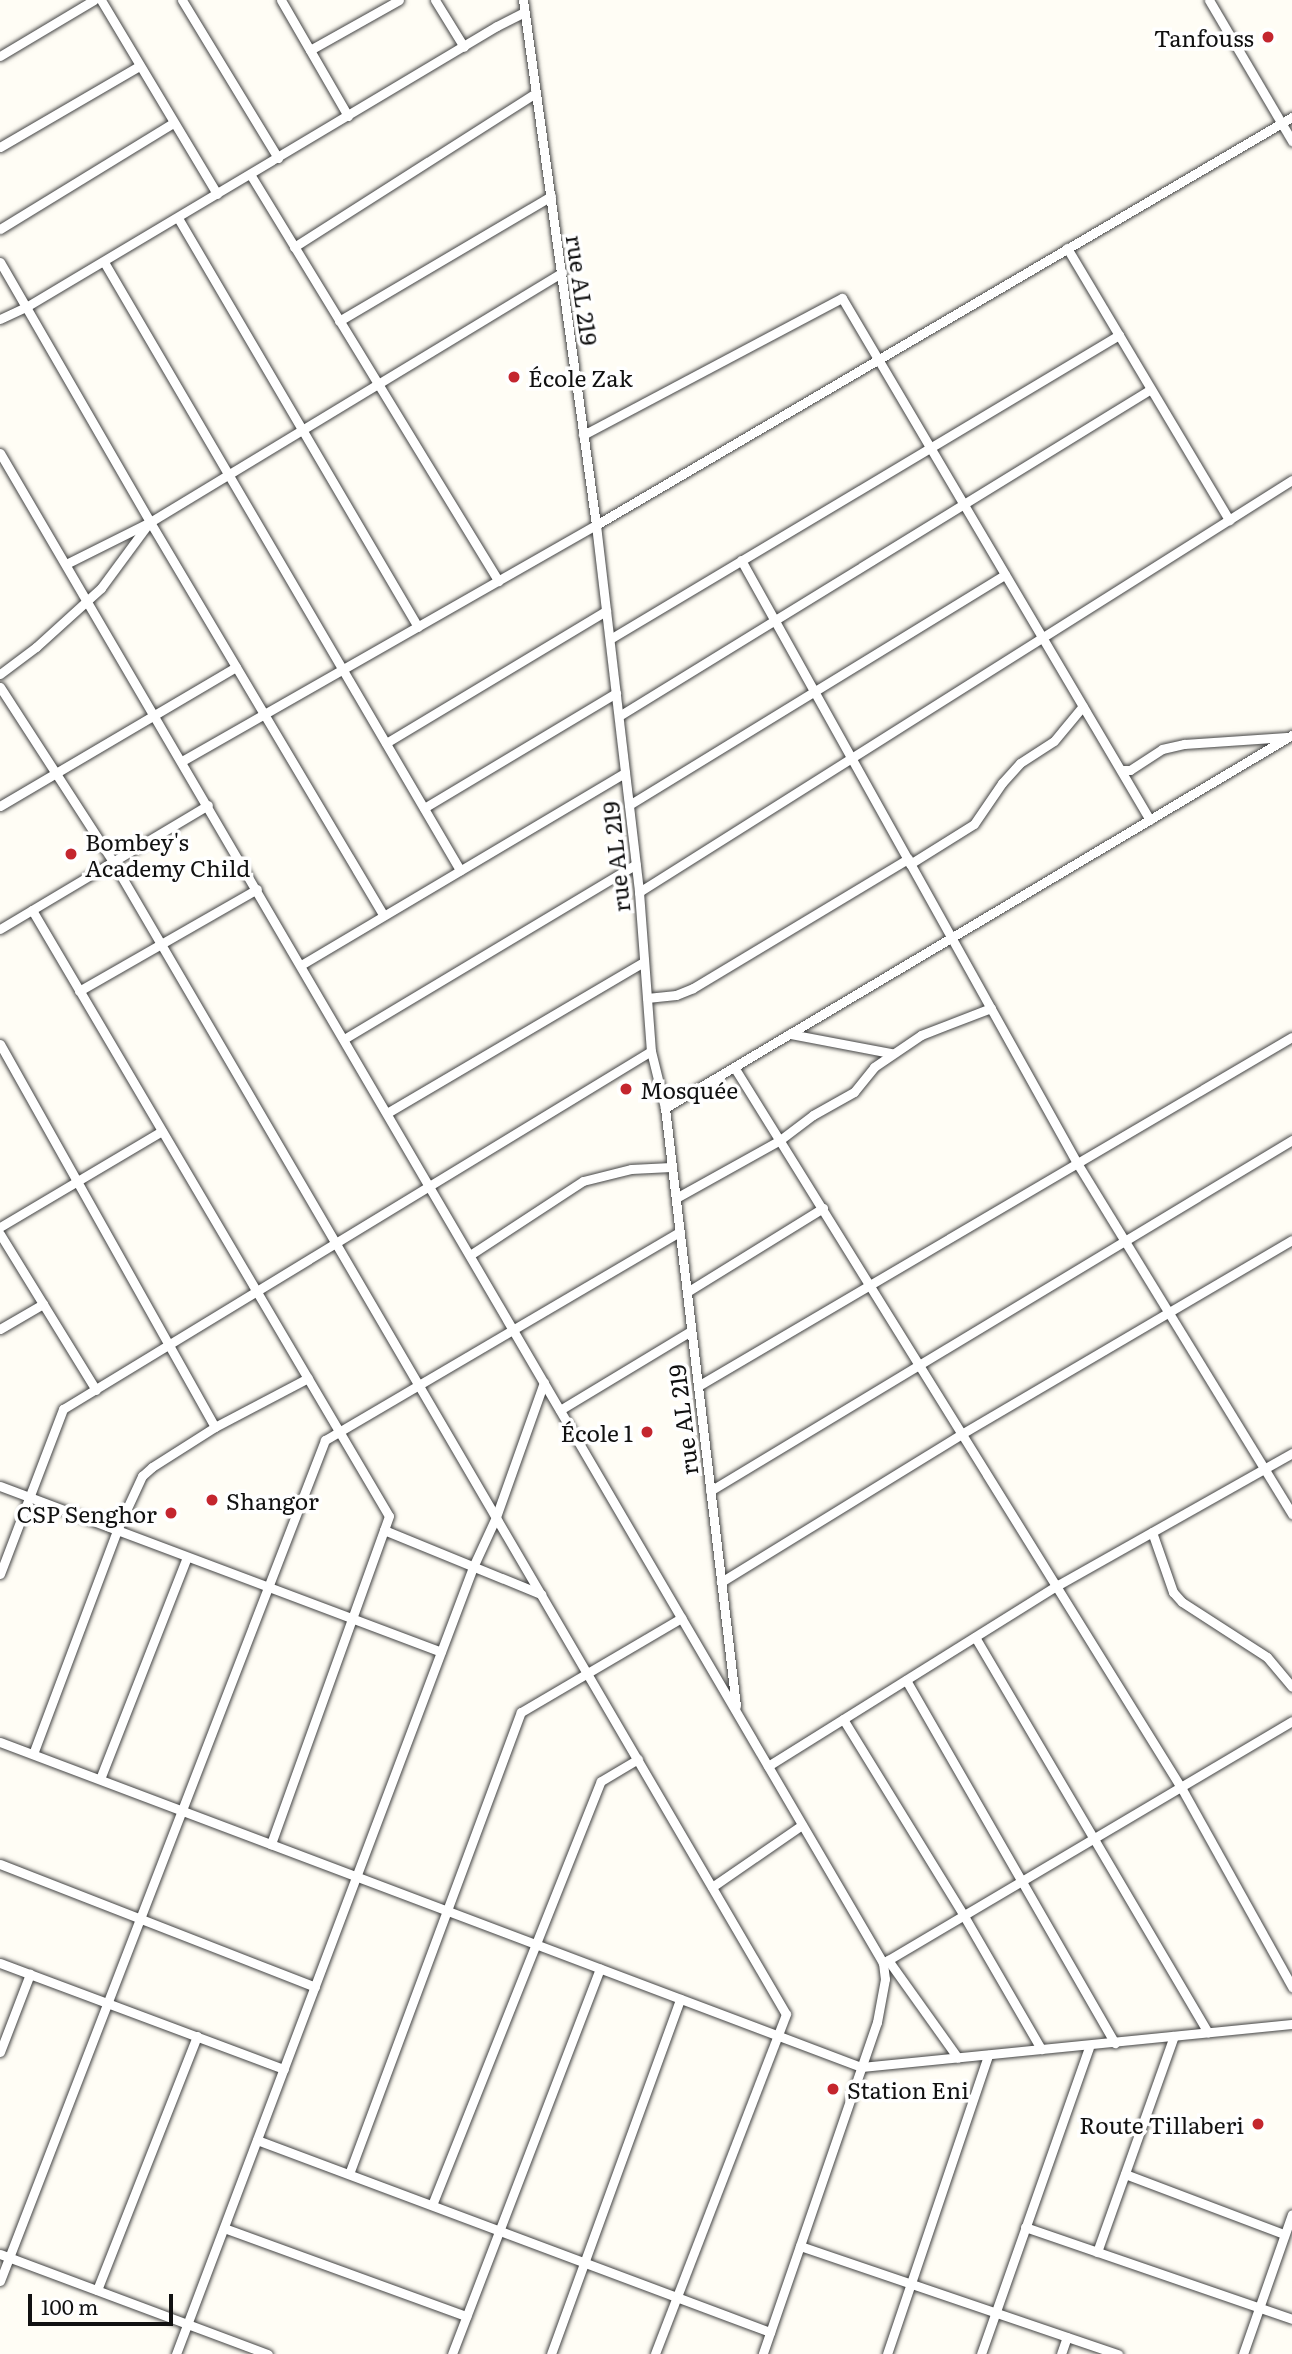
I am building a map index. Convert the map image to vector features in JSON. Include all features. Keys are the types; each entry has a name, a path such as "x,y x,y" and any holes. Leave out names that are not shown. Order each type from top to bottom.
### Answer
{"street":[{"path":"0,56 94,0"},
{"path":"101,0 217,194"},
{"path":"182,0 278,158"},
{"path":"281,0 348,116"},
{"path":"310,50 399,0"},
{"path":"435,0 464,47"},
{"name":"rue AL 219","path":"523,0 596,525 639,892 651,1051 665,1108 736,1711"},
{"path":"1209,0 1292,141"},
{"path":"0,319 104,262 524,12"},
{"path":"0,147 139,66"},
{"path":"294,247 536,93"},
{"path":"182,761 596,525 1292,117"},
{"path":"0,229 173,123"},
{"path":"250,174 376,385 498,581"},
{"path":"339,321 551,195"},
{"path":"178,218 418,627"},
{"path":"1068,248 1229,520"},
{"path":"0,262 150,522 383,914"},
{"path":"104,262 460,870"},
{"path":"66,564 150,522 562,272"},
{"path":"583,435 842,298 1150,820"},
{"path":"610,639 1119,335"},
{"path":"618,716 1152,389"},
{"path":"0,453 802,1825 885,1962 958,2058"},
{"path":"639,892 1292,480"},
{"path":"0,674 88,601 117,570 150,522"},
{"path":"741,560 1077,1163 1292,1514"},
{"path":"629,805 1005,575"},
{"path":"386,743 606,611"},
{"path":"0,806 236,667"},
{"path":"0,687 113,862 786,2014 655,2354"},
{"path":"424,808 616,693"},
{"path":"647,998 676,995 693,988 974,824 1020,762 1054,741 1083,706"},
{"path":"1121,771 1130,769 1162,749 1184,744 1291,737"},
{"path":"665,1108 1291,737"},
{"path":"301,965 625,773"},
{"path":"0,929 208,805"},
{"path":"344,1039 636,864"},
{"path":"79,990 257,889"},
{"path":"32,910 389,1516 271,1844"},
{"path":"387,1112 643,962"},
{"path":"676,1198 780,1140 813,1115 854,1092 874,1067 921,1035 991,1008"},
{"path":"790,1034 891,1054"},
{"path":"698,1386 1292,1037"},
{"path":"0,1044 215,1427"},
{"path":"0,1574 63,1409 651,1051"},
{"path":"734,1067 1182,1789 1292,1987"},
{"path":"0,1227 162,1131"},
{"path":"710,1491 1292,1140"},
{"path":"470,1255 583,1181 631,1169 671,1167"},
{"path":"687,1292 823,1209"},
{"path":"0,2281 4,2256 140,1919 324,1440 680,1232"},
{"path":"0,1234 96,1390"},
{"path":"721,1582 963,1433 1292,1240"},
{"path":"0,1329 43,1304"},
{"path":"560,1410 691,1331"},
{"path":"33,1754 117,1530 147,1471 215,1427 308,1378"},
{"path":"176,2354 473,1567 496,1517 544,1382"},
{"path":"768,1766 1058,1586 1292,1453"},
{"path":"0,1486 441,1651"},
{"path":"384,1530 541,1594"},
{"path":"1152,1532 1173,1592 1182,1602 1267,1657 1292,1687"},
{"path":"100,1779 187,1557"},
{"path":"349,2174 522,1712 681,1618"},
{"path":"975,1637 1208,2033"},
{"path":"906,1680 1115,2043"},
{"path":"843,1719 964,1916 1041,2049"},
{"path":"885,1962 1182,1789 1292,1721"},
{"path":"0,1742 861,2067 1292,2024"},
{"path":"432,2205 601,1782 638,1759"},
{"path":"712,1887 802,1825"},
{"path":"0,1864 315,1987"},
{"path":"763,2354 877,2022 885,1979 885,1962"},
{"path":"0,1963 284,2069"},
{"path":"452,2354 600,1968"},
{"path":"0,2052 30,1974"},
{"path":"551,2354 680,1998"},
{"path":"97,2290 197,2036"},
{"path":"1097,2252 1174,2036"},
{"path":"981,2354 1089,2046"},
{"path":"887,2354 988,2055"},
{"path":"257,2140 770,2332"},
{"path":"1125,2174 1284,2234"},
{"path":"1243,2354 1292,2214"},
{"path":"1025,2227 1292,2319"},
{"path":"224,2228 466,2316"},
{"path":"800,2246 1118,2354"},
{"path":"4,2256 268,2354"},
{"path":"1061,2354 1067,2337"}],"place":[{"name":"Tanfouss","path":"1268,37"},
{"name":"École Zak","path":"514,377"},
{"name":"Bombey's Academy Child","path":"71,854"},
{"name":"Mosquée","path":"626,1089"},
{"name":"École 1","path":"647,1432"},
{"name":"Shangor","path":"212,1500"},
{"name":"CSP Senghor","path":"171,1513"},
{"name":"Station Eni","path":"833,2089"},
{"name":"Route Tillaberi","path":"1258,2124"}]}
